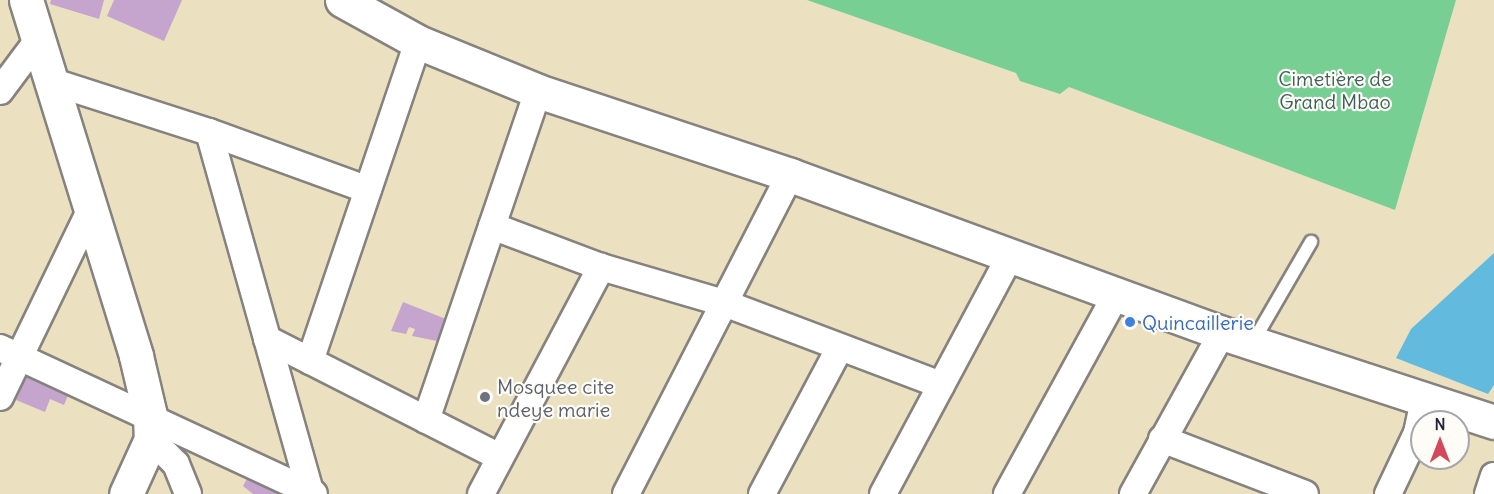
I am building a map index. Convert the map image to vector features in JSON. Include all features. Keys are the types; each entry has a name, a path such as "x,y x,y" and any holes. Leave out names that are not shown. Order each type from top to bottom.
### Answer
{"street":[{"path":"26,0 91,209 151,427 176,464 188,494"},
{"path":"342,0 418,42 538,91 790,175 1237,338 1494,422"},
{"path":"0,91 38,40"},
{"path":"310,361 418,42"},
{"path":"52,82 209,132 368,190"},
{"path":"426,420 538,91"},
{"path":"209,132 312,493"},
{"path":"626,494 790,175"},
{"path":"0,397 9,352 91,209"},
{"path":"492,225 601,267 724,303 941,385"},
{"path":"882,494 1011,254"},
{"path":"481,494 601,267"},
{"path":"1007,494 1116,295"},
{"path":"1133,494 1162,439 1237,338"},
{"path":"267,339 500,457"},
{"path":"762,494 840,347"},
{"path":"9,352 151,427 312,493"},
{"path":"1388,494 1417,433 1424,399"},
{"path":"126,494 151,427"},
{"path":"1162,439 1305,494"},
{"path":"1488,494 1494,476"}],"lane":[{"path":"1237,338 1311,242"}],"green space":[{"name":"Cimetière de Grand Mbao","path":"807,0 1456,0 1395,210 1069,87 1060,94 1020,81 1016,73"}],"water":[{"path":"1494,253 1494,385 1488,394 1396,358 1411,329"}],"building":[{"path":"51,0 104,0 99,19 50,4"},
{"path":"114,0 182,0 164,41 107,16"},
{"path":"403,302 446,319 437,341 412,336 415,329 409,327 406,334 391,331"},
{"path":"22,367 71,388 64,405 50,399 45,412 16,400 26,377 19,374"},
{"path":"251,471 290,494 253,494 243,486"}],"place":[{"name":"Quincaillerie","path":"1130,322"},
{"name":"Mosquee cite ndeye marie","path":"485,397"}]}
